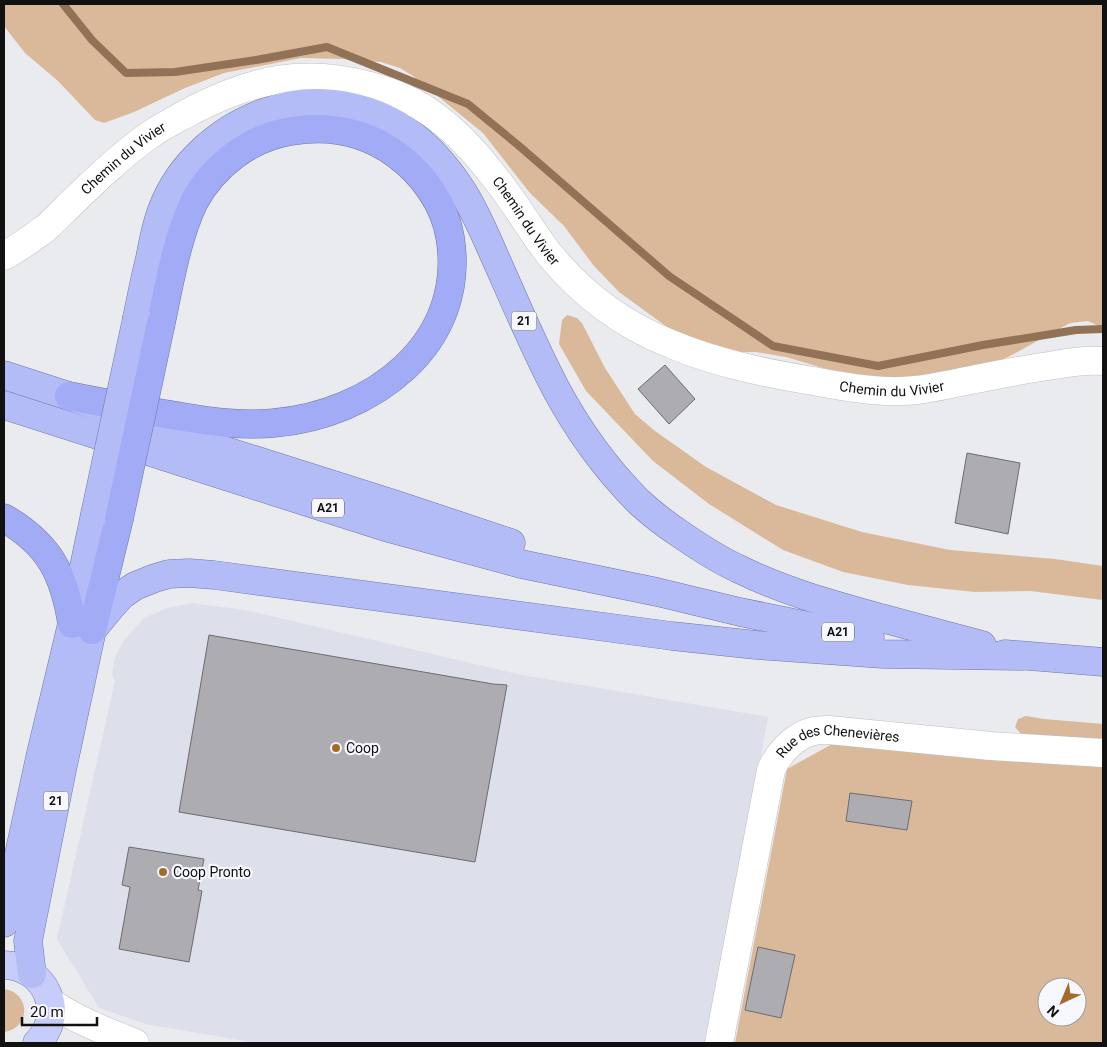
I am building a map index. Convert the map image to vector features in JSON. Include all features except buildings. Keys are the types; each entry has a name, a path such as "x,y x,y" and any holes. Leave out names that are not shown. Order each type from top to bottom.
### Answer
{"highway":[{"name":"21","path":"149,320 152,248 162,210 181,174 200,152 238,125 274,108 296,104 337,104 376,114 394,122 426,146 462,190 475,214 556,390 596,453 640,502 664,523 698,546 740,570 774,584 832,604 1022,656"},
{"path":"69,396 169,415 212,422 244,424 303,419 326,414 350,404 377,389 404,369 432,334 446,305 450,290 452,260 449,232 446,220 434,195 414,170 386,147 360,135 344,131 321,129 300,130 271,136 245,148 212,176 195,201 188,216 149,320 107,517 82,627"},
{"name":"A21","path":"4,375 223,450 394,504 657,592"},
{"name":"A21","path":"4,405 386,527 521,564 657,592 748,614 862,636 938,647 1103,662"},
{"path":"4,518 32,537 49,556 64,586 70,609 82,627"},
{"name":"21","path":"4,923 40,753 82,627 135,586 169,574 189,573 224,576 672,636 756,645 883,654 1022,656"},
{"name":"21","path":"32,974 28,941 62,770 82,627"}],"main road":[{"path":"4,965 20,967 32,974"},
{"name":"21","path":"32,974 40,981 50,1002"},
{"path":"37,1043 48,1026 51,1010 50,1002"}],"street":[{"name":"Chemin du Vivier","path":"4,256 35,236 136,145 170,122 207,103 269,81 302,77 333,78 384,90 431,113 471,149 490,171 548,252 576,282 620,318 640,330 696,354 780,376 857,389 889,391 915,390 1039,367 1083,361 1103,361"},
{"name":"Rue des Chenevières","path":"720,1043 772,770 777,757 798,738 808,733 829,730 991,746 1103,753"},
{"path":"50,1002 89,1024 135,1043"}],"shaded area":[{"path":"4,4 1103,4 1103,328 1088,321 1070,323 1010,356 968,374 878,380 833,371 786,357 756,352 726,352 678,335 619,292 594,266 564,226 530,193 483,133 413,76 400,68 381,62 301,58 224,73 104,123 95,120 58,81 25,53 4,26"},
{"path":"567,315 577,318 582,323 605,368 635,414 655,431 706,467 776,505 862,532 950,550 1055,559 1103,566 1103,600 1030,591 975,592 908,585 843,572 783,550 709,504 653,461 586,391 559,344 562,320"},
{"path":"192,603 245,610 517,674 768,717 708,1043 255,1043 146,1024 99,1008 57,939 115,681 112,675 115,657 124,640 144,618 167,608"},
{"path":"1026,716 1103,724 1103,743 1022,735 1015,727 1018,719"},
{"path":"834,743 1103,763 1103,1043 735,1043 787,769"},
{"path":"4,989 13,992 19,997 23,1003 24,1010 23,1018 19,1024 13,1029 4,1032"}],"waterway":[{"path":"63,4 92,40 126,73 175,72 327,47 468,104 669,276 773,346 878,366 983,345 1076,330 1103,329"}],"place":[{"name":"Coop","path":"336,748"},
{"name":"Coop Pronto","path":"163,872"}]}
